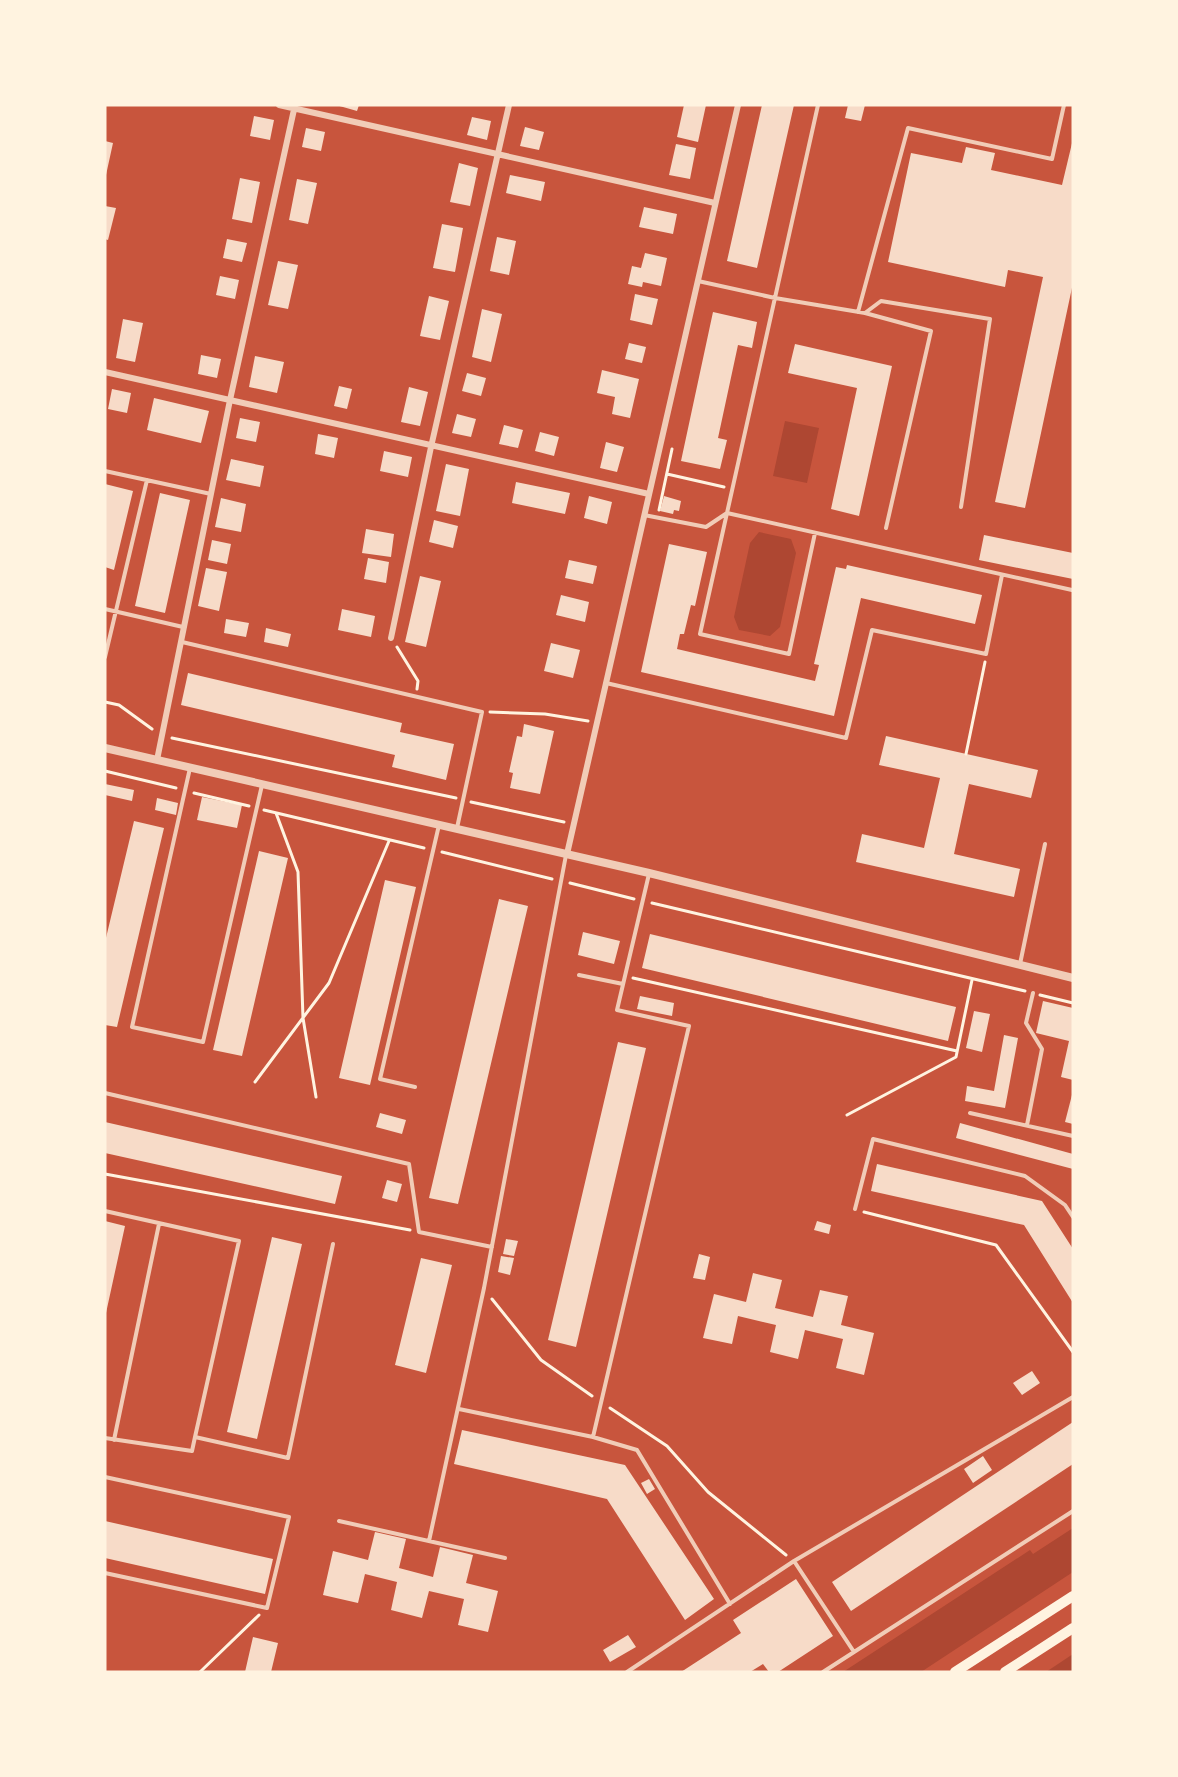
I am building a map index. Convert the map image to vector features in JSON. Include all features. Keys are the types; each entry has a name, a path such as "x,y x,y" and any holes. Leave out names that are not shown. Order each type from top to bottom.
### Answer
{"main road":[{"path":"955,1672 1073,1596"},
{"path":"1005,1672 1073,1628"}],"street":[{"path":"279,105 715,203"},
{"path":"391,638 431,447 509,105"},
{"path":"567,854 738,105"},
{"path":"157,760 230,400 294,107"},
{"path":"105,372 431,447 649,494"},
{"path":"105,748 649,873 1073,978"}],"lane":[{"path":"816,533 789,654 700,634 819,105"},
{"path":"858,312 908,128 1052,159 1064,105"},
{"path":"698,281 775,298 865,313 931,331 886,528"},
{"path":"865,313 881,301 990,319 961,507"},
{"path":"105,471 211,494"},
{"path":"105,657 147,480"},
{"path":"644,515 706,527 727,513 1072,590"},
{"path":"606,683 846,738 872,630 986,654 1002,574"},
{"path":"105,609 184,628"},
{"path":"181,642 482,712 457,829"},
{"path":"190,768 132,1027 203,1042 262,784"},
{"path":"415,1087 380,1078 439,825"},
{"path":"1020,964 1045,844"},
{"path":"429,1541 484,1288 567,854"},
{"path":"594,1437 689,1026 617,1010 649,873"},
{"path":"579,975 623,984"},
{"path":"1026,1125 1042,1049 1026,1023 1033,993"},
{"path":"105,1093 409,1164 419,1232 492,1247"},
{"path":"970,1113 1073,1136"},
{"path":"855,1209 873,1139 1025,1176 1065,1205 1073,1217"},
{"path":"105,1211 239,1241 192,1450 105,1438"},
{"path":"114,1440 159,1224"},
{"path":"195,1437 288,1458 333,1244"},
{"path":"627,1672 794,1561 1073,1397"},
{"path":"459,1409 594,1437 637,1450 730,1604"},
{"path":"105,1477 289,1517 267,1608 105,1573"},
{"path":"823,1672 1073,1511"},
{"path":"339,1521 505,1558"},
{"path":"794,1561 854,1652"}],"path":[{"path":"667,474 733,489"},
{"path":"391,638 418,681 416,696"},
{"path":"966,754 986,654"},
{"path":"105,702 119,705 162,736 574,824"},
{"path":"482,712 545,714 597,723"},
{"path":"105,771 972,980 1073,1002"},
{"path":"276,812 298,872 303,1018 316,1097"},
{"path":"255,1082 329,983 389,841"},
{"path":"625,976 957,1051"},
{"path":"847,1115 956,1058 972,980"},
{"path":"105,1174 419,1232"},
{"path":"855,1209 996,1245 1073,1352"},
{"path":"484,1288 541,1360 667,1446 708,1492 794,1561"},
{"path":"200,1672 267,1608"}],"shaded area":[{"path":"785,421 819,428 807,483 773,476"},
{"path":"759,532 791,539 796,553 780,627 770,636 739,630 734,617 750,543"},
{"path":"1073,1528 1073,1572 921,1672 843,1672 1030,1550 1033,1554"},
{"path":"1073,1654 1073,1672 1046,1672"}],"building":[{"path":"336,105 359,105 357,111"},
{"path":"684,105 706,105 698,142 677,137"},
{"path":"762,105 794,105 757,268 727,261"},
{"path":"848,105 865,105 861,121 845,118"},
{"path":"254,116 274,120 270,140 250,136"},
{"path":"472,117 491,121 487,140 467,135"},
{"path":"525,127 544,132 539,150 520,146"},
{"path":"306,128 325,132 321,151 302,147"},
{"path":"1073,139 1073,283 1025,508 995,502 1043,277 1008,270 1005,287 888,262 911,153 962,163 966,147 995,153 991,170 1062,185"},
{"path":"105,141 113,143 106,175 105,175"},
{"path":"676,144 696,148 690,179 669,175"},
{"path":"459,163 478,168 470,206 450,202"},
{"path":"510,175 545,182 541,201 506,193"},
{"path":"240,178 260,182 252,223 232,219"},
{"path":"297,179 317,183 308,224 289,220"},
{"path":"105,206 116,208 108,240 105,239"},
{"path":"644,207 677,214 673,234 639,227"},
{"path":"442,224 463,228 455,272 433,268"},
{"path":"497,237 516,241 509,275 490,271"},
{"path":"227,239 247,243 242,262 223,258"},
{"path":"645,253 667,258 661,286 643,282 642,287 628,284 632,266 641,268"},
{"path":"278,261 298,265 288,309 268,305"},
{"path":"220,276 239,280 235,299 216,295"},
{"path":"635,294 658,299 652,325 630,320"},
{"path":"429,296 449,301 440,340 420,336"},
{"path":"482,309 502,314 491,362 472,357"},
{"path":"713,312 757,322 752,348 738,345 718,438 727,440 720,469 681,461"},
{"path":"123,319 143,323 135,362 116,358"},
{"path":"629,343 646,347 642,363 625,359"},
{"path":"795,344 892,366 859,516 831,509 857,388 788,373"},
{"path":"201,355 221,359 217,378 198,374"},
{"path":"255,356 284,362 277,393 249,387"},
{"path":"602,370 639,379 630,418 612,414 615,397 597,393"},
{"path":"467,373 486,378 481,396 462,391"},
{"path":"339,386 352,389 347,409 334,406"},
{"path":"409,387 428,392 420,426 401,422"},
{"path":"112,389 131,393 127,413 108,409"},
{"path":"154,398 209,411 201,443 147,430"},
{"path":"457,414 476,419 471,437 452,433"},
{"path":"240,418 260,422 256,442 236,438"},
{"path":"504,425 523,430 518,448 499,444"},
{"path":"540,432 559,437 554,456 535,451"},
{"path":"318,434 338,438 334,458 315,454"},
{"path":"606,442 624,447 617,472 600,468"},
{"path":"384,451 412,457 408,477 380,471"},
{"path":"231,459 264,466 260,487 226,480"},
{"path":"446,464 469,469 460,516 436,511"},
{"path":"516,482 570,493 565,514 512,503"},
{"path":"105,484 133,491 114,570 105,567"},
{"path":"160,493 190,500 165,613 135,606"},
{"path":"589,496 612,502 607,524 584,518"},
{"path":"664,496 681,501 679,511 674,510 673,514 660,511"},
{"path":"221,498 246,504 241,532 215,527"},
{"path":"434,520 458,526 453,548 429,542"},
{"path":"366,529 394,534 391,557 362,553"},
{"path":"984,535 1073,553 1073,579 979,560"},
{"path":"212,540 231,544 227,564 208,560"},
{"path":"669,544 707,552 695,606 691,605 684,634 680,634 677,649 815,681 819,665 814,664 836,567 846,569 847,565 982,595 975,624 861,598 834,716 641,672"},
{"path":"368,558 389,562 386,583 364,579"},
{"path":"569,560 597,566 593,584 565,578"},
{"path":"206,568 227,572 219,611 198,606"},
{"path":"420,576 441,581 426,647 405,642"},
{"path":"561,595 589,602 585,622 556,615"},
{"path":"342,609 375,616 371,637 338,630"},
{"path":"226,619 249,623 246,637 224,633"},
{"path":"266,628 291,634 288,647 264,642"},
{"path":"551,643 580,650 573,678 544,671"},
{"path":"188,673 402,723 400,732 454,744 446,780 392,767 395,755 181,705"},
{"path":"524,724 554,731 540,794 510,788 513,773 509,772 517,736 522,737"},
{"path":"886,736 1038,770 1031,798 969,784 954,854 1020,869 1014,897 856,862 862,834 924,848 940,778 879,765"},
{"path":"105,784 134,790 132,801 105,795"},
{"path":"202,797 242,805 237,828 197,820"},
{"path":"157,798 178,803 176,815 155,810"},
{"path":"134,821 164,828 117,1027 105,1025 105,942"},
{"path":"259,851 288,858 242,1056 213,1050"},
{"path":"385,880 416,887 370,1085 339,1078"},
{"path":"499,899 528,906 458,1204 429,1198"},
{"path":"583,932 620,941 614,964 578,955"},
{"path":"650,934 956,1007 948,1041 642,968"},
{"path":"640,996 674,1003 672,1016 637,1009"},
{"path":"1043,1001 1073,1008 1073,1080 1061,1077 1069,1041 1036,1033"},
{"path":"974,1011 990,1014 982,1052 966,1048"},
{"path":"1004,1035 1018,1038 1005,1108 965,1101 967,1086 994,1091"},
{"path":"618,1042 646,1048 576,1347 548,1340"},
{"path":"1073,1091 1073,1124 1065,1122"},
{"path":"380,1113 406,1120 402,1134 376,1127"},
{"path":"105,1122 342,1176 335,1204 105,1153"},
{"path":"960,1123 1073,1154 1073,1169 956,1138"},
{"path":"877,1164 1042,1201 1073,1249 1073,1303 1024,1225 871,1191"},
{"path":"387,1180 402,1184 397,1202 382,1198"},
{"path":"105,1221 125,1226 106,1313 105,1313"},
{"path":"817,1221 831,1225 829,1234 814,1230"},
{"path":"272,1237 302,1244 257,1439 227,1432"},
{"path":"506,1239 518,1241 514,1256 503,1254"},
{"path":"699,1254 710,1257 705,1280 693,1278"},
{"path":"501,1256 514,1258 510,1275 498,1272"},
{"path":"421,1258 452,1265 426,1373 395,1365"},
{"path":"753,1273 782,1280 775,1308 813,1317 820,1290 848,1296 841,1325 874,1333 864,1375 836,1368 843,1339 805,1330 798,1359 770,1352 776,1325 738,1316 732,1344 703,1338 714,1294 746,1302"},
{"path":"1032,1371 1040,1383 1022,1395 1013,1383"},
{"path":"1073,1422 1073,1464 851,1611 832,1582"},
{"path":"462,1430 625,1465 714,1599 685,1620 607,1499 454,1464"},
{"path":"983,1456 992,1470 973,1483 964,1469"},
{"path":"649,1479 655,1489 647,1494 641,1483"},
{"path":"105,1521 273,1559 265,1594 105,1558"},
{"path":"375,1532 406,1539 399,1568 433,1577 440,1547 473,1555 466,1583 498,1591 488,1632 458,1625 464,1599 429,1591 422,1618 391,1610 397,1582 365,1574 358,1603 323,1595 333,1551 368,1560"},
{"path":"796,1579 833,1636 778,1672 769,1672 763,1664 750,1672 681,1672 741,1633 733,1620"},
{"path":"628,1635 636,1647 610,1662 603,1650"},
{"path":"253,1637 278,1643 271,1672 245,1672"}]}
